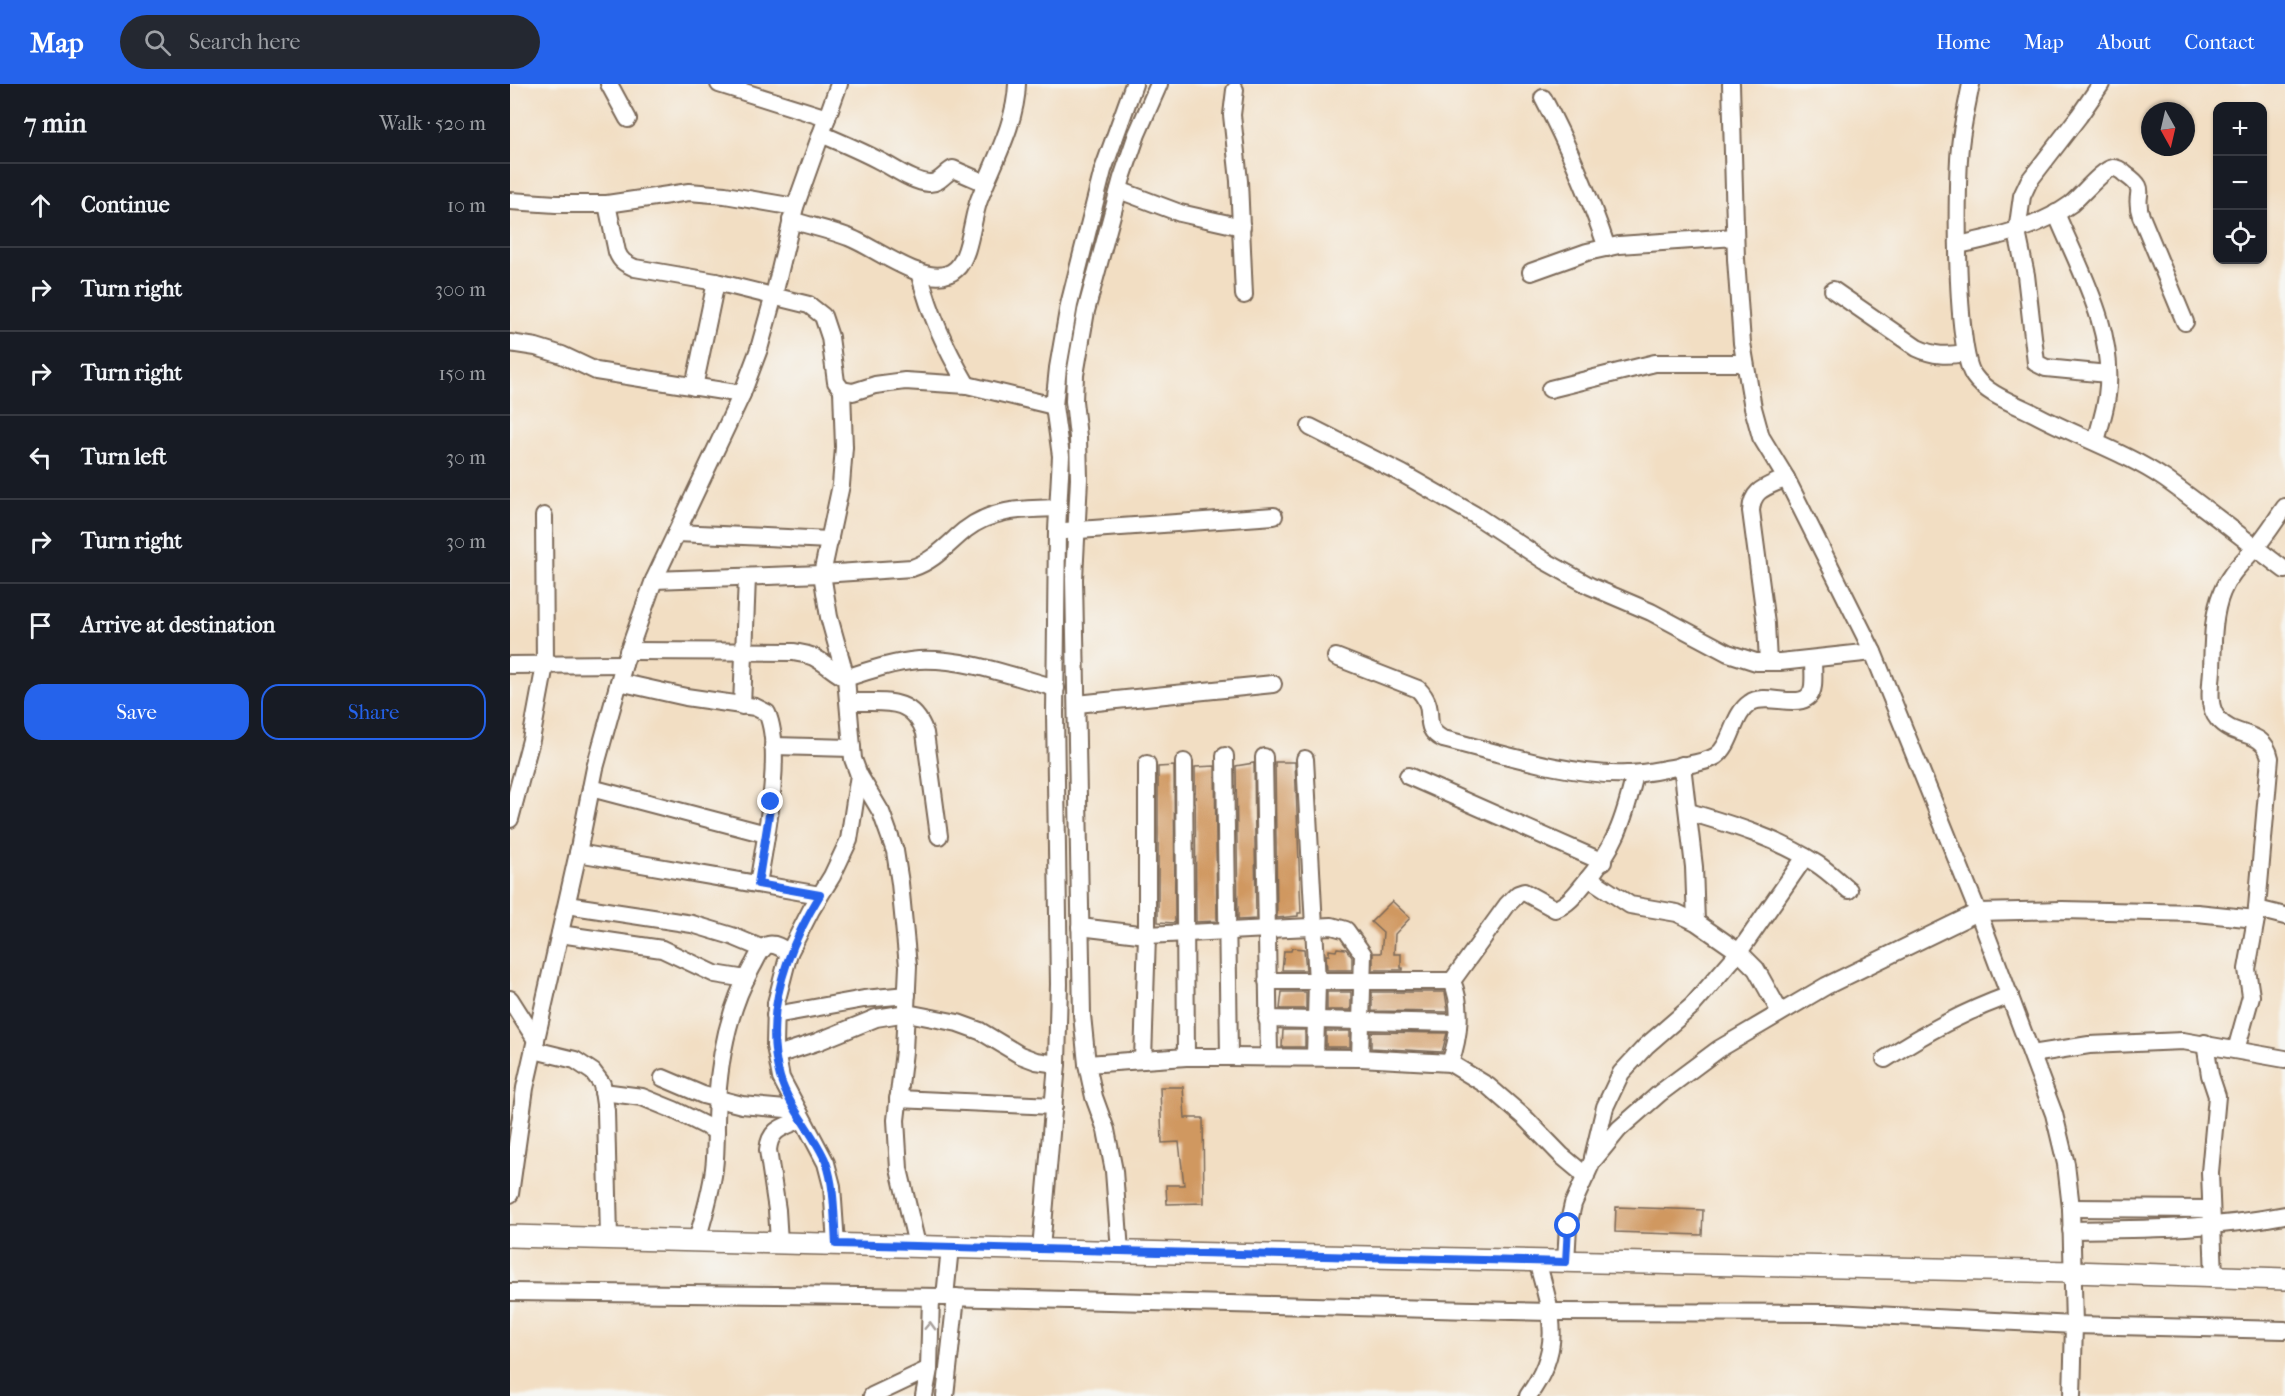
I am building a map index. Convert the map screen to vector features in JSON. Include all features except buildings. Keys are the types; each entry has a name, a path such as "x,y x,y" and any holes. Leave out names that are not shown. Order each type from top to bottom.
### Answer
{"street":[{"path":"609,84 628,119"},
{"path":"719,84 824,126 857,149 907,175 928,183 936,182 953,169 985,183"},
{"path":"510,1194 525,1088 591,788 626,658 654,580 742,394 759,349 793,214 839,84"},
{"path":"510,201 607,204 689,192 724,195 793,214 850,237 919,272 933,276 947,275 957,269 964,258 975,210 1014,110 1017,84"},
{"path":"1120,1251 1114,1171 1106,1130 1094,1097 1087,1064 1082,1015 1074,579 1067,530 1059,508 1061,456 1054,406 1058,368 1072,294 1103,170 1134,84"},
{"path":"1041,1249 1057,1064 1059,984 1056,688 1067,530 1079,479 1074,401 1078,348 1119,190 1137,134 1159,84"},
{"path":"1731,84 1735,237 1742,343 1753,408 1761,437 1786,478 1873,652 1978,912 2054,1114 2066,1164 2071,1208 2074,1325 2072,1396"},
{"path":"1971,84 1960,147 1957,205 1961,320 1965,353 1973,376 1988,389 2044,418 2096,441 2164,479 2285,570"},
{"path":"2101,84 2029,181 2022,196 2017,232 2026,275 2036,363 2046,368 2108,374"},
{"path":"1235,90 1233,115 1242,227 1244,295"},
{"path":"1543,98 1586,186 1607,248"},
{"path":"1959,245 2017,232 2070,204 2104,171 2113,168 2121,170 2139,183 2138,207 2185,322"},
{"path":"1119,190 1180,213 1242,227"},
{"path":"607,204 617,252 625,264 774,295 809,305 823,316 830,337 836,382 843,390 853,392 875,385 905,381 967,385 1054,406"},
{"path":"2056,213 2097,308 2108,353 2107,396 2096,441"},
{"path":"1531,272 1587,252 1607,248 1664,240 1735,237"},
{"path":"919,272 929,309 942,341 967,385"},
{"path":"694,387 716,282"},
{"path":"1833,290 1917,348 1931,355 1965,353"},
{"path":"510,344 536,347 562,355 596,371 742,394"},
{"path":"1550,389 1655,363 1745,363"},
{"path":"843,390 842,485 822,574 829,617 846,678 850,702 853,759 859,775 881,812 895,851 908,966 907,1013 896,1120 899,1169 917,1245"},
{"path":"1310,427 1476,515 1545,561 1590,586 1651,612 1728,653 1756,662 1768,662 1873,652"},
{"path":"1768,662 1766,624 1751,499 1757,491 1786,478"},
{"path":"2236,1050 2250,1006 2251,996 2247,969 2256,914 2270,773 2268,748 2261,740 2230,729 2219,721 2212,711 2210,697 2214,628 2221,594 2235,569 2255,548 2285,507"},
{"path":"654,580 822,574 912,568 925,564 938,555 967,529 987,516 1014,510 1059,508"},
{"path":"510,819 531,740 545,665 544,516"},
{"path":"1067,530 1274,516"},
{"path":"677,533 830,540"},
{"path":"742,706 747,577"},
{"path":"510,665 545,665 743,652 794,652 810,655 846,678 885,666 919,660 953,662 1056,688"},
{"path":"1336,657 1418,689 1427,698 1430,708 1429,728 1434,735 1443,739 1564,768 1635,774 1708,760 1718,754 1725,745 1740,713 1749,703 1758,698 1801,701 1809,696 1813,688 1813,659"},
{"path":"619,682 686,697 755,707 767,713 772,723 771,802 758,884"},
{"path":"1077,704 1273,684"},
{"path":"850,702 896,704 909,708 920,719 925,733 939,836"},
{"path":"773,746 852,748"},
{"path":"1225,756 1229,1057"},
{"path":"1264,757 1269,1056"},
{"path":"1305,759 1317,982 1315,1057"},
{"path":"1184,762 1186,1057"},
{"path":"1143,1060 1147,935 1147,764"},
{"path":"1682,765 1694,867 1696,922"},
{"path":"1452,981 1507,905 1518,894 1524,892 1555,909 1564,906 1589,878 1603,862 1617,835 1629,802 1635,774"},
{"path":"836,1244 832,1186 826,1163 781,1078 777,1055 776,1003 789,953 842,858 849,840 859,775"},
{"path":"1408,776 1603,862"},
{"path":"591,788 766,834"},
{"path":"1689,812 1738,826 1781,844 1817,864 1849,890"},
{"path":"578,853 820,895"},
{"path":"1566,1262 1571,1215 1589,1169 1605,1107 1622,1073 1646,1046 1692,1006 1739,952 1805,857"},
{"path":"1589,878 1630,905 1677,913 1696,922 1739,952 1756,969 1780,1012"},
{"path":"567,905 692,924 732,936 763,949"},
{"path":"1589,1169 1619,1129 1660,1093 1719,1049 1826,986 1978,912 2062,910 2285,916"},
{"path":"1080,927 1147,935 1332,926 1346,930 1362,954 1360,1058"},
{"path":"560,934 662,949 716,974 746,979"},
{"path":"697,1240 710,1196 717,1099 724,1047 746,979 763,949 768,945 777,945 789,953"},
{"path":"1267,981 1452,981"},
{"path":"1450,1063 1457,1044 1458,1023 1456,992 1452,981"},
{"path":"776,1015 864,999 908,995"},
{"path":"1885,1059 1936,1027 1974,1008 2010,995"},
{"path":"512,1007 535,1045 575,1060 593,1072 602,1084 606,1111 609,1238"},
{"path":"777,1055 817,1042 876,1018 907,1013 958,1023 980,1031 1020,1055 1036,1061 1057,1064"},
{"path":"1267,1019 1458,1023"},
{"path":"2032,1054 2099,1044 2183,1041 2205,1043 2285,1059"},
{"path":"2205,1043 2210,1075 2217,1096 2210,1172 2214,1277"},
{"path":"1087,1064 1186,1057 1269,1056 1450,1063 1488,1086 1525,1118 1563,1156 1589,1169"},
{"path":"663,1078 717,1099 799,1115"},
{"path":"603,1092 642,1098 674,1110 716,1131"},
{"path":"898,1099 1054,1106"},
{"path":"779,1242 777,1210 768,1150 769,1141 774,1132 799,1115"},
{"path":"2071,1208 2211,1209"},
{"path":"2071,1230 2212,1226 2246,1223 2285,1215"},
{"path":"510,1236 2072,1272 2285,1279"},
{"path":"924,1396 944,1297 950,1247"},
{"path":"1528,1396 1549,1360 1553,1336 1551,1312 1537,1261"},
{"path":"510,1292 944,1297 1551,1312 1834,1313 2074,1325 2285,1330"},
{"path":"944,1297 945,1396"},
{"path":"872,1396 929,1369"}],"route":[{"path":"771,802 758,884 820,895 789,953 776,1003 775,1046 781,1078 826,1163 832,1186 836,1244 1566,1262 1568,1226"}]}
